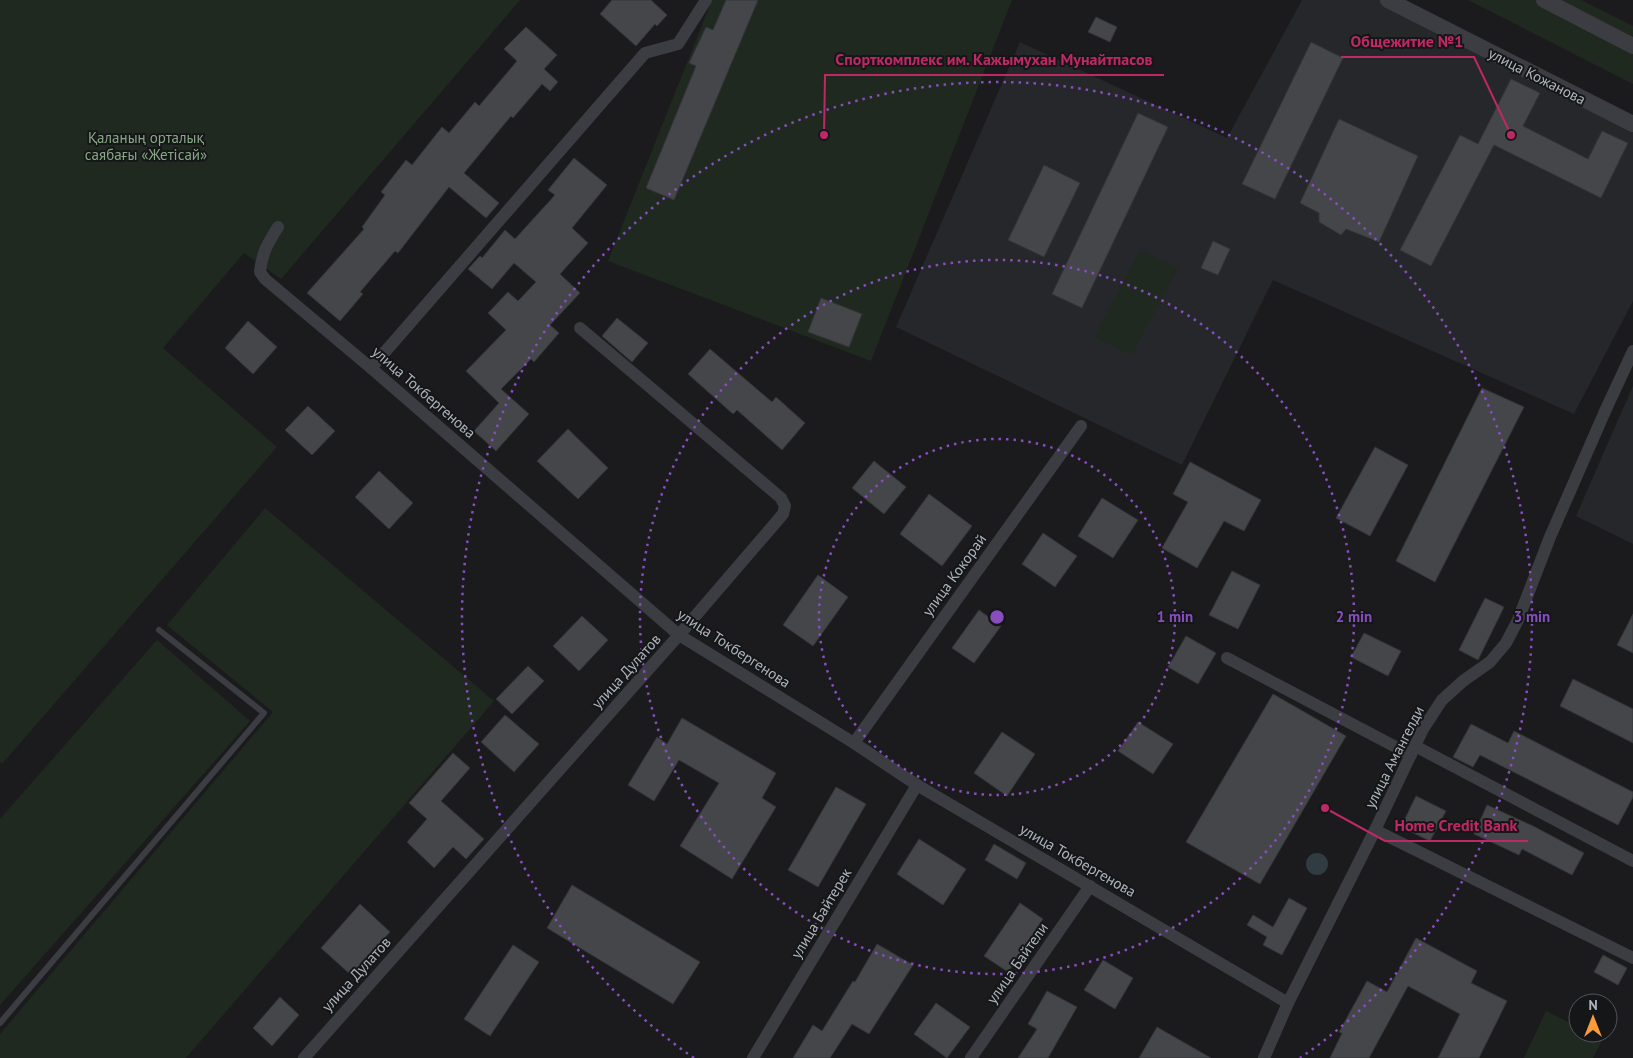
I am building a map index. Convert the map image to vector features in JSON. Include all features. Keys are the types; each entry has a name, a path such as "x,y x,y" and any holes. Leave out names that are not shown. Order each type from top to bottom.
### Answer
{"street":[{"path":"371,368 645,53 678,44 706,0"},
{"name":"улица Кожанова","path":"1388,0 1633,124"},
{"path":"1544,0 1633,46"},
{"name":"улица Токбергенова","path":"278,227 265,247 260,272 265,279 371,368 679,635 854,743 917,785 1288,1003"},
{"name":"улица Дулатов","path":"304,1058 679,635 783,514 785,506 781,498 580,328"},
{"name":"улица Амангелди","path":"1264,1058 1288,1003 1423,730 1442,700 1463,681 1490,662 1506,643 1518,620 1550,537 1633,350"},
{"name":"улица Кокорай","path":"854,743 1081,426"},
{"path":"1226,658 1633,861"},
{"name":"улица Байтерек","path":"753,1058 917,785"},
{"path":"1375,830 1633,958"},
{"name":"улица Байтели","path":"971,1058 1090,886"}],"lane":[{"path":"0,1023 264,713 159,630"}],"shaded area":[{"path":"1302,0 1390,0 1633,124 1633,301 1574,414 1273,280 1182,465 896,327 1020,42 1227,138"},
{"path":"1633,386 1633,544 1576,516"},
{"path":"1317,853 1325,856 1328,864 1325,872 1317,875 1309,872 1306,864 1309,856"}],"green space":[{"name":"Қаланың орталық саябағы «Жетісай»","path":"0,0 520,0 281,279 244,253 163,348 277,447 2,764 0,762"},
{"path":"712,0 1012,0 871,361 608,261"},
{"path":"1468,0 1581,0 1633,26 1633,84"},
{"path":"1140,250 1178,268 1132,355 1094,337"},
{"path":"265,508 494,701 186,1058 0,1058 0,1034 273,712 167,625"},
{"path":"157,640 250,721 0,1005 0,819"},
{"path":"1546,1011 1568,1022 1568,1043 1600,1043 1593,1058 1524,1058"}],"building":[{"path":"612,0 651,0 667,15 657,26 655,24 636,46 600,14"},
{"path":"726,0 758,0 674,200 646,188 696,66 689,63 706,27 713,30"},
{"path":"1096,17 1117,27 1110,42 1088,32"},
{"path":"526,27 557,55 544,69 558,82 550,91 542,84 513,118 511,116 464,173 499,203 486,218 449,187 398,253 395,251 360,292 363,294 340,321 307,293 364,229 362,227 385,195 381,192 406,160 412,165 442,127 449,133 475,102 479,106 517,61 504,49"},
{"path":"1311,42 1343,58 1275,199 1242,184"},
{"path":"1511,79 1540,93 1523,126 1588,159 1602,131 1628,143 1601,198 1494,145 1431,266 1400,250 1460,135 1478,144"},
{"path":"1138,113 1168,127 1082,308 1052,294"},
{"path":"1339,119 1418,156 1379,242 1346,229 1341,235 1319,222 1319,213 1300,203"},
{"path":"574,158 607,185 572,228 588,243 560,274 580,293 550,325 559,333 534,362 531,359 501,389 529,414 496,451 474,431 499,403 466,371 506,330 488,313 508,292 518,301 536,282 514,263 492,289 468,269 480,256 482,258 505,230 515,239 555,195 548,190"},
{"path":"1044,165 1080,183 1044,257 1008,240"},
{"path":"1213,241 1230,249 1218,275 1201,268"},
{"path":"821,298 862,314 849,347 808,332"},
{"path":"617,318 648,343 632,362 602,336"},
{"path":"248,321 277,347 253,374 225,348"},
{"path":"710,349 772,402 776,397 805,423 782,450 737,410 733,414 688,374"},
{"path":"1482,388 1524,407 1435,582 1396,561"},
{"path":"308,406 335,431 312,455 285,430"},
{"path":"568,429 608,468 578,499 537,461"},
{"path":"1375,447 1408,465 1370,536 1336,518"},
{"path":"874,461 906,487 884,514 852,488"},
{"path":"1190,462 1261,500 1244,531 1224,521 1197,568 1162,548 1188,502 1173,494"},
{"path":"379,471 413,503 389,529 355,497"},
{"path":"929,494 972,526 942,566 900,534"},
{"path":"1102,498 1138,520 1113,558 1078,536"},
{"path":"1043,533 1077,556 1055,587 1022,564"},
{"path":"1232,571 1260,585 1238,629 1209,615"},
{"path":"818,575 848,597 813,646 783,625"},
{"path":"1485,598 1504,607 1478,660 1459,650"},
{"path":"979,610 1001,626 974,663 952,648"},
{"path":"1633,614 1633,653 1617,645"},
{"path":"582,616 608,640 579,671 553,646"},
{"path":"1364,633 1401,651 1388,676 1351,657"},
{"path":"1186,636 1216,653 1198,684 1168,667"},
{"path":"528,666 544,681 512,714 496,699"},
{"path":"1573,679 1633,709 1633,743 1560,706"},
{"path":"1273,694 1346,736 1260,884 1186,842"},
{"path":"505,715 539,744 514,772 481,742"},
{"path":"682,718 776,773 762,798 776,807 732,879 680,846 719,783 679,760 654,801 628,785 657,737 667,744"},
{"path":"1138,722 1173,744 1153,774 1118,751"},
{"path":"1471,724 1508,743 1514,731 1633,792 1633,797 1618,825 1480,755 1473,767 1453,757"},
{"path":"1002,732 1035,754 1007,796 974,773"},
{"path":"453,753 470,768 441,801 484,839 466,859 453,847 434,868 407,842 427,819 409,803"},
{"path":"836,787 866,804 818,887 788,870"},
{"path":"1416,796 1446,811 1430,841 1401,827"},
{"path":"1487,805 1533,826 1584,853 1572,875 1522,849 1519,855 1474,834"},
{"path":"919,839 966,869 943,905 897,874"},
{"path":"994,844 1026,863 1017,879 985,860"},
{"path":"572,885 700,962 673,1004 547,928"},
{"path":"1289,898 1307,908 1282,955 1263,945 1267,937 1247,925 1253,915 1273,927"},
{"path":"1020,903 1043,919 1008,972 984,956"},
{"path":"360,904 390,932 351,975 321,948"},
{"path":"1416,938 1477,971 1471,983 1507,1001 1479,1058 1438,1058 1460,1014 1408,986 1369,1058 1330,1058 1342,1033 1339,1032 1367,981 1387,992"},
{"path":"877,944 913,965 869,1034 852,1024 830,1058 793,1058 813,1025 822,1031 853,981 855,982"},
{"path":"513,945 539,962 490,1036 464,1019"},
{"path":"1603,955 1627,968 1618,985 1594,972"},
{"path":"1103,960 1133,978 1115,1009 1084,990"},
{"path":"1047,991 1077,1007 1048,1058 1018,1058 1037,1029 1028,1024"},
{"path":"280,997 299,1015 272,1046 253,1028"},
{"path":"936,1003 970,1027 947,1058 914,1034"},
{"path":"1157,1027 1211,1058 1139,1058"}],"place":[{"name":"Спорткомплекс им. Кажымухан Мунайтпасов","path":"824,135"},
{"name":"Общежитие №1","path":"1511,135"},
{"name":"Home Credit Bank","path":"1325,808"}]}
